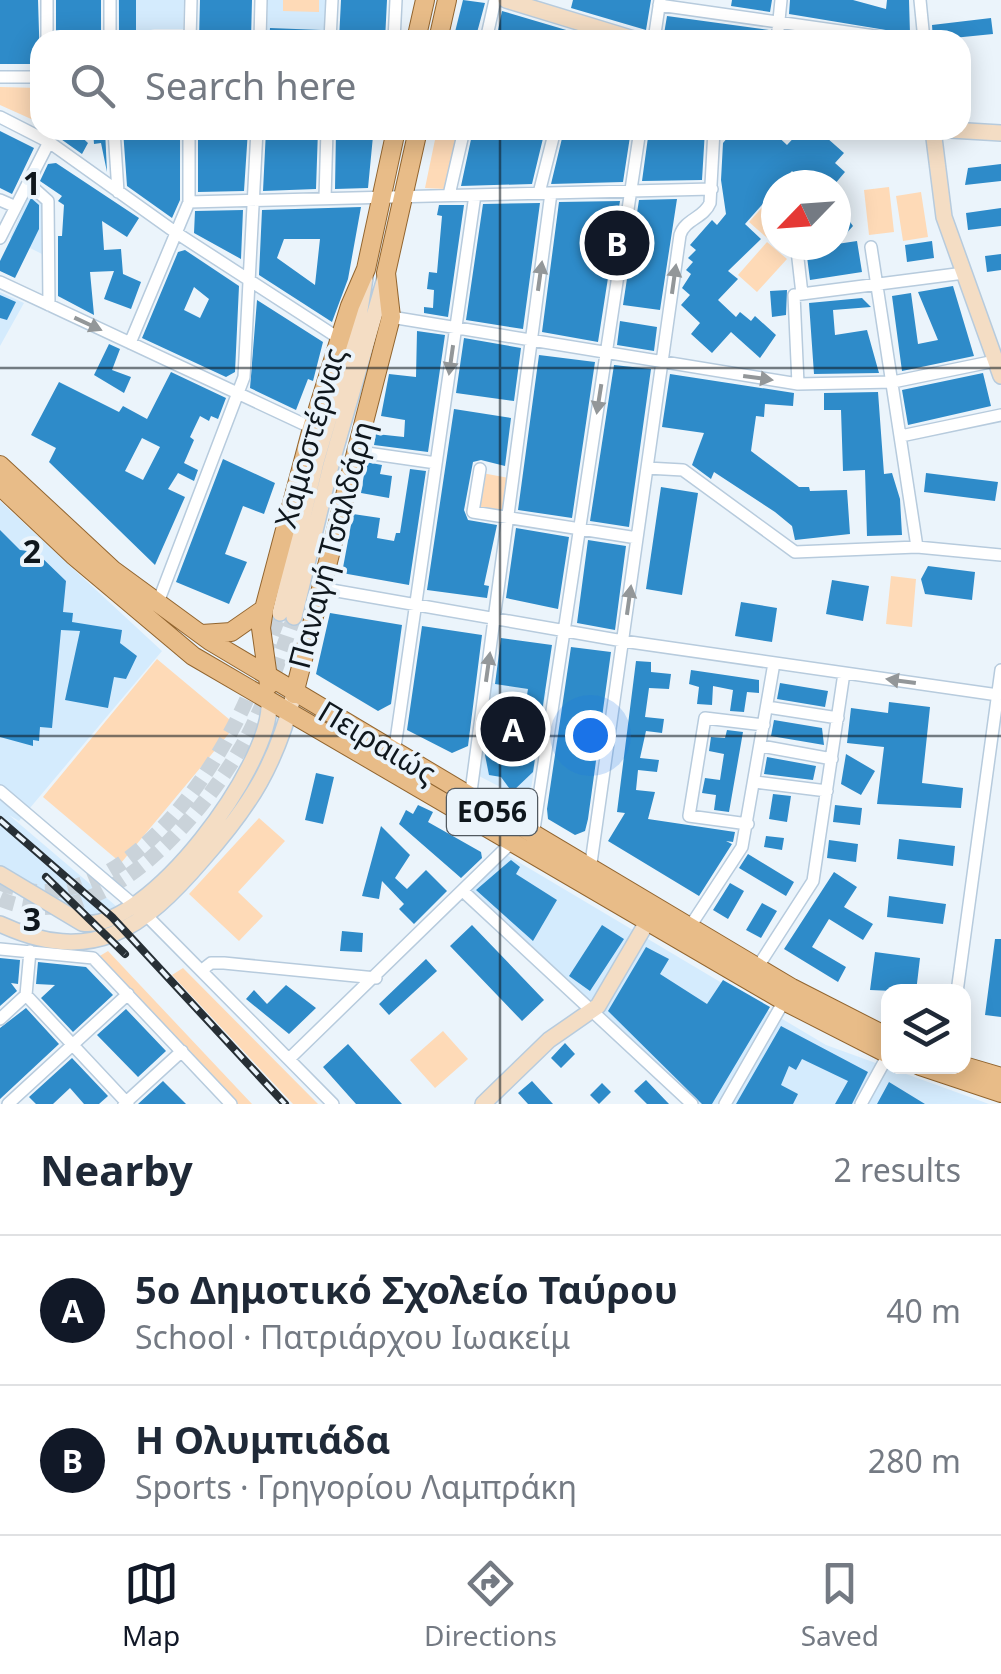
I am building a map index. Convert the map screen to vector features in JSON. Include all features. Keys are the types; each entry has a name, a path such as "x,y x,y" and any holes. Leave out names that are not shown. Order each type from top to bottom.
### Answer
{"main road":[{"path":"418,30 424,0"},
{"path":"440,30 447,0"},
{"path":"382,197 394,140"},
{"name":"Παναγή Τσαλδάρη","path":"294,694 390,318 386,273 416,140"},
{"name":"Χαμοστέρνας","path":"269,702 261,628 279,613 312,428 366,269 382,197"},
{"name":"Πειραιώς","path":"0,466 74,536 199,633 269,679 590,870 651,915 784,1001 881,1050"},
{"name":"Πειραιώς","path":"0,486 176,643 269,702 512,842 651,915 689,928 881,1033"},
{"path":"199,633 231,632 279,613"},
{"path":"971,1068 1001,1078"},
{"path":"944,1074 1001,1093"}],"street":[{"path":"46,0 47,30"},
{"path":"110,0 110,30"},
{"path":"190,30 192,0"},
{"path":"260,30 262,0"},
{"path":"330,30 332,0"},
{"path":"394,30 396,0"},
{"path":"488,30 496,0"},
{"path":"506,0 604,30"},
{"path":"777,30 781,0"},
{"path":"920,0 923,30"},
{"path":"655,30 659,2 834,30"},
{"path":"580,30 582,23"},
{"path":"0,77 30,76"},
{"path":"0,117 30,129"},
{"path":"971,131 1001,133"},
{"path":"0,238 46,140"},
{"path":"53,140 118,192 340,339"},
{"path":"115,140 118,192"},
{"path":"130,343 189,202 189,140"},
{"path":"157,604 244,377 257,140"},
{"path":"325,198 327,140"},
{"path":"449,195 462,140"},
{"path":"470,799 532,340 553,140"},
{"path":"533,836 639,140"},
{"path":"590,870 680,236 682,227 706,212 712,189 714,140"},
{"path":"390,318 798,384 893,382 997,358 944,217 934,140"},
{"path":"28,183 48,201 48,305"},
{"path":"189,202 712,189"},
{"path":"394,754 475,195"},
{"path":"0,200 16,207"},
{"path":"870,247 880,284 918,547"},
{"path":"797,260 798,384"},
{"path":"279,613 316,462 360,316 366,269"},
{"path":"279,613 331,465 386,273"},
{"path":"798,294 964,274"},
{"path":"0,282 312,428"},
{"path":"902,436 1001,415"},
{"path":"353,451 436,463"},
{"path":"647,468 683,470 795,552 918,547 1001,555"},
{"path":"480,469 474,512 638,538"},
{"path":"320,588 623,641 998,695"},
{"path":"689,928 742,847 774,663"},
{"path":"959,984 1001,670"},
{"path":"757,968 813,882 844,673"},
{"name":"Παναγή Τσαλδάρη","path":"148,917 236,821 276,756 294,694"},
{"name":"Παναγή Τσαλδάρη","path":"135,906 180,860 238,790 264,742 269,702"},
{"path":"767,707 838,718"},
{"path":"748,824 690,816 704,718 764,725"},
{"path":"761,746 832,758"},
{"path":"755,782 827,792"},
{"path":"0,791 148,917 332,1104"},
{"path":"289,1059 512,842"},
{"path":"0,874 82,923 96,923 135,906"},
{"path":"464,892 692,1104"},
{"path":"487,1103 550,1040 593,1011 651,915"},
{"path":"0,924 43,942 63,944 109,936 148,917"},
{"path":"0,949 85,954 231,1104"},
{"path":"0,1019 26,995 30,951"},
{"path":"202,970 211,963 224,963 376,978"},
{"path":"8,1104 128,994"},
{"path":"26,995 126,1103 182,1051"},
{"path":"725,1104 784,1001"},
{"path":"861,1104 881,1067"}],"shaded area":[{"path":"118,0 184,0 183,29 119,30"},
{"path":"268,0 327,0 327,30 267,30"},
{"path":"283,0 319,0 319,12 283,11"},
{"path":"0,87 30,88 30,118 0,105"},
{"path":"435,140 456,140 445,189 425,188"},
{"path":"889,187 894,232 869,235 864,190"},
{"path":"921,192 928,237 903,241 896,196"},
{"path":"30,193 41,202 42,254 10,238"},
{"path":"761,209 761,232 749,222"},
{"path":"761,249 761,260 786,260 757,292 738,275"},
{"path":"0,292 24,303 0,346"},
{"path":"482,473 509,478 503,513 477,509"},
{"path":"0,501 162,651 19,821 9,815 116,906 93,917 67,909 0,866"},
{"path":"891,576 916,579 912,627 886,624"},
{"path":"157,659 236,725 121,863 43,797"},
{"path":"492,683 546,692 529,802 479,776"},
{"path":"259,818 285,841 238,892 263,916 239,941 189,894"},
{"path":"500,851 826,1045 881,1065 881,1074 906,1074 989,1104 685,1104 459,892"},
{"path":"108,951 252,1104 233,1104 98,957"},
{"path":"183,968 318,1104 293,1104 172,975"},
{"path":"443,1031 468,1059 435,1088 410,1060"}],"building":[{"path":"0,0 38,0 39,30 30,30 30,64 0,64"},
{"path":"56,0 101,0 101,30 56,30"},
{"path":"119,0 136,0 136,30 119,30"},
{"path":"200,0 252,0 251,30 199,30"},
{"path":"341,0 387,0 386,30 340,30"},
{"path":"463,0 485,3 478,30 456,30"},
{"path":"573,0 651,0 646,30 571,8"},
{"path":"732,0 772,0 770,12 731,6"},
{"path":"790,0 853,0 886,9 887,0 909,0 910,30 886,30 789,14"},
{"path":"502,11 566,30 498,30"},
{"path":"667,16 769,30 665,30"},
{"path":"991,18 993,34 971,36 971,30 932,30 932,25"},
{"path":"0,131 34,148 12,194 0,188"},
{"path":"62,140 85,140 88,143 82,154"},
{"path":"94,140 105,140 107,172 101,143 94,144"},
{"path":"124,140 180,140 180,200 172,218 127,186"},
{"path":"198,140 247,140 244,191 198,192"},
{"path":"266,140 318,140 316,189 263,191"},
{"path":"336,140 373,140 368,188 335,189"},
{"path":"471,140 543,140 532,184 461,186"},
{"path":"562,140 629,140 623,182 551,184"},
{"path":"648,140 704,140 702,180 642,181"},
{"path":"726,140 782,140 787,145 792,140 829,140 844,153 835,163 843,170 761,170 761,206 745,224 761,239 728,271 738,279 718,300 736,317 740,312 751,321 755,316 776,335 760,358 731,332 712,353 691,334 700,323 681,305 690,295 682,288 691,274 686,270 693,262 688,258 696,250 690,245 712,220 717,225 726,214 721,180"},
{"path":"56,163 139,218 127,237 102,221 104,250 121,249 123,274 141,282 131,309 104,299 114,271 90,272 94,315 58,296 58,236 62,236 64,205 58,201 62,196 40,181 48,164"},
{"path":"1001,164 1001,181 965,185 968,168"},
{"path":"31,198 39,205 39,229 15,278 0,271 0,261"},
{"path":"677,199 660,310 623,305 639,200"},
{"path":"620,201 598,342 542,332 559,202"},
{"path":"540,203 523,329 466,320 483,204"},
{"path":"439,205 464,205 448,317 424,313 424,307 433,308 434,290 427,289 429,272 437,273 442,216 437,215"},
{"path":"361,207 348,279 332,322 259,275 262,210","holes":["284,239 320,239 315,285 277,258"]},
{"path":"1001,208 1001,226 968,230 966,213"},
{"path":"243,210 241,259 194,233 195,211"},
{"path":"857,241 862,272 810,280 807,260 851,260 851,242"},
{"path":"932,241 934,258 907,262 905,245"},
{"path":"185,250 239,286 235,372 226,377 142,338 178,252","holes":["194,287 209,299 200,318 184,310"]},
{"path":"1001,254 1001,270 987,272 985,256"},
{"path":"953,286 974,356 902,371 892,296 911,293 918,344 938,340 918,292"},
{"path":"787,290 786,315 772,317 770,291"},
{"path":"0,295 16,302 7,320 0,318"},
{"path":"862,298 871,307 833,310 835,335 867,330 879,373 814,374 809,303"},
{"path":"257,300 323,342 313,381 308,379 296,410 250,388"},
{"path":"620,321 657,327 654,351 617,345"},
{"path":"417,331 445,335 428,452 374,445 376,434 404,437 405,420 381,416 389,374 416,377"},
{"path":"464,338 521,348 514,401 456,393"},
{"path":"109,344 120,349 112,370 131,377 124,393 94,375"},
{"path":"539,355 595,362 572,518 518,510"},
{"path":"614,365 651,369 629,527 590,521"},
{"path":"171,372 226,398 218,419 211,416 209,421 200,416 190,437 194,440 184,463 198,470 194,481 178,473 168,489 185,497 155,565 49,462 56,448 31,435 59,382 119,412 123,406 147,419","holes":["142,438 160,447 143,480 125,471"]},
{"path":"983,373 991,406 908,425 902,390"},
{"path":"670,374 794,393 793,406 765,404 764,417 756,416 751,451 799,487 809,487 810,491 847,490 850,534 795,540 792,526 775,512 714,472 711,479 692,465 704,433 662,427"},
{"path":"878,392 884,474 892,473 900,499 902,535 867,536 865,470 843,471 841,410 824,410 824,393"},
{"path":"454,409 511,418 505,466 473,462 464,510 468,520 497,525 484,585 489,586 487,598 427,590"},
{"path":"223,459 275,483 264,514 243,506 225,554 247,562 229,604 176,582"},
{"path":"366,462 382,465 380,474 392,476 389,498 361,493"},
{"path":"410,469 426,471 409,585 342,573 353,514 380,518 377,538 394,541 396,533 400,533"},
{"path":"926,473 998,482 995,501 924,492"},
{"path":"661,487 698,493 682,595 646,589"},
{"path":"516,528 569,537 558,609 506,598"},
{"path":"0,530 20,550 36,552 66,581 63,612 73,613 72,622 122,630 120,643 137,656 126,679 114,677 108,708 65,700 80,631 61,630 52,728 40,727 39,741 33,740 33,746 0,737"},
{"path":"588,540 626,546 615,630 577,623"},
{"path":"928,566 975,572 972,600 925,594 921,579"},
{"path":"832,580 869,586 863,621 826,614"},
{"path":"741,602 777,608 772,642 735,636"},
{"path":"330,613 402,625 391,704 378,711 316,674"},
{"path":"422,626 482,635 468,746 452,753 407,730"},
{"path":"501,638 552,645 533,772 512,792 501,777 489,775 485,755 490,727 521,730 528,689 495,684"},
{"path":"571,647 611,652 588,819 585,831 575,835 548,819 547,809"},
{"path":"636,661 651,662 651,672 671,674 669,689 649,688 645,717 664,719 662,733 646,731 640,758 659,760 657,772 638,770 636,790 655,792 648,819 735,832 733,842 726,841 732,844 699,896 608,841 625,813 617,812"},
{"path":"691,670 759,680 759,693 747,692 744,712 730,711 733,690 713,686 712,705 697,704 699,687 689,684"},
{"path":"780,683 828,691 825,707 777,699"},
{"path":"889,702 930,707 922,783 963,788 961,808 877,804 884,747 847,743 851,708 888,713"},
{"path":"774,720 822,728 824,745 771,736"},
{"path":"727,730 743,732 729,812 714,810 716,795 702,793 705,778 720,780 724,754 709,751 711,737 725,738"},
{"path":"846,754 875,771 861,795 841,784"},
{"path":"767,757 816,766 813,780 764,774"},
{"path":"316,773 334,777 323,824 305,820"},
{"path":"773,794 791,796 787,822 769,819"},
{"path":"418,805 433,812 428,822 481,852 482,858 461,878 399,824 406,810 413,814"},
{"path":"835,805 862,808 860,825 833,822"},
{"path":"381,826 410,855 395,878 407,889 426,870 447,891 414,924 399,909 404,904 382,881 379,899 362,896"},
{"path":"766,836 784,838 782,850 764,847"},
{"path":"899,839 955,846 953,866 897,859"},
{"path":"829,840 858,844 856,862 827,858"},
{"path":"748,854 794,882 786,896 739,868"},
{"path":"511,860 520,867 516,874 557,900 533,941 476,890"},
{"path":"834,872 857,887 844,907 873,924 863,940 829,919 812,947 846,967 838,982 784,949"},
{"path":"730,883 744,891 728,919 713,910"},
{"path":"889,896 946,904 943,924 887,917"},
{"path":"762,903 777,911 761,938 746,930"},
{"path":"472,925 544,1000 522,1021 450,946"},
{"path":"602,925 624,939 590,991 569,976"},
{"path":"342,931 363,933 362,952 340,951"},
{"path":"995,939 1001,939 1001,1017 985,1015"},
{"path":"646,947 669,959 660,974 707,1004 723,980 770,1007 712,1104 702,1104 608,1011"},
{"path":"875,952 920,958 917,984 881,984 881,990 870,990"},
{"path":"0,958 20,960 18,984 11,983 17,991 0,1006"},
{"path":"426,959 437,971 389,1015 379,1004"},
{"path":"38,962 86,967 113,995 73,1032 41,998 55,985 36,984"},
{"path":"286,985 316,1008 289,1034 246,999 254,990 267,1004"},
{"path":"26,1008 59,1044 0,1099 0,1028"},
{"path":"126,1009 166,1051 138,1077 97,1035"},
{"path":"781,1026 868,1072 852,1104 835,1104 848,1081 802,1059 796,1070 789,1066 781,1085 798,1094 793,1104 736,1104"},
{"path":"565,1043 575,1054 561,1068 551,1058"},
{"path":"348,1044 402,1104 356,1104 323,1067"},
{"path":"72,1058 108,1096 99,1104 84,1104 70,1088 53,1104 36,1104 29,1097"},
{"path":"646,1080 669,1104 647,1104 634,1091"},
{"path":"163,1081 186,1104 138,1104"},
{"path":"532,1081 553,1104 528,1104 518,1093"},
{"path":"889,1082 925,1104 877,1104"},
{"path":"602,1083 611,1092 599,1104 590,1095"}],"tunnel":[{"path":"264,656 280,613"},
{"path":"0,899 36,907 72,903 106,889 139,868 169,841 197,811 248,735 294,617"},
{"path":"0,883 42,892 83,884 121,864 157,834 188,797 216,758 254,682"}],"railway":[{"path":"0,820 112,917 285,1104"},
{"path":"46,877 125,954"}],"place":[{"name":"Η Ολυμπιάδα","path":"617,243"},
{"name":"5ο Δημοτικό Σχολείο Ταύρου","path":"513,729"}]}
